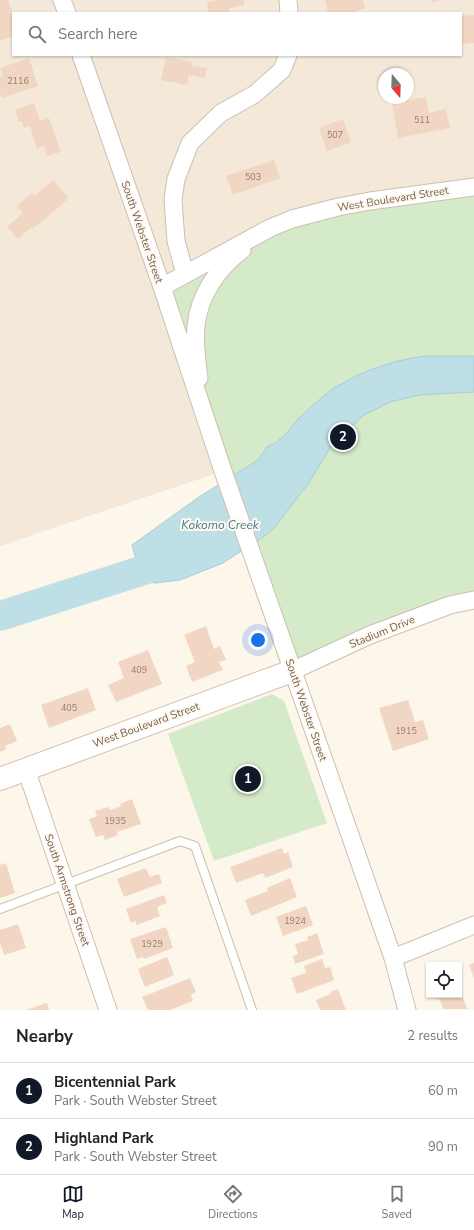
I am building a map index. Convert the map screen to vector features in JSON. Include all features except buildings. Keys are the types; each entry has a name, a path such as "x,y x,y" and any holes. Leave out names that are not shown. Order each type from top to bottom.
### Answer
{"main road":[{"name":"West Boulevard Street","path":"0,779 292,671"}],"street":[{"path":"62,0 66,12"},
{"path":"288,0 289,12"},
{"name":"South Webster Street","path":"81,56 162,287 202,410 292,671 393,958 407,1010"},
{"path":"185,274 176,241 173,200 176,179 190,143 220,113 255,94 277,75 282,70 288,56"},
{"name":"West Boulevard Street","path":"162,287 270,228 292,219 338,207 396,197 474,187"},
{"name":"South Webster Street","path":"202,410 196,326 203,297 219,272 239,252 270,228"},
{"name":"Stadium Drive","path":"292,671 370,635 450,605 474,600"},
{"name":"South Armstrong Street","path":"26,769 108,1010"},
{"path":"393,958 474,925"}],"lane":[{"path":"0,909 180,840 196,846 252,1010"}],"shaded area":[{"path":"0,0 61,0 66,12 12,12 12,56 80,56 223,471 0,546"},
{"path":"62,0 474,0 474,187 162,287 81,56 462,56 462,12 66,12"}],"green space":[{"path":"474,187 474,600 292,671 162,287 270,228"},
{"path":"272,694 284,701 327,823 214,861 168,734"}],"water":[{"name":"Kokomo Creek","path":"423,356 474,356 474,392 419,395 390,402 364,415 332,445 308,484 275,527 266,535 223,563 180,580 155,583 142,581 132,545 199,497 258,460 267,447 275,443 286,434 297,420 334,388 373,369 398,361"}],"waterway":[{"name":"Kokomo Creek","path":"0,616 147,569 173,547"}],"place":[{"name":"Highland Park","path":"343,437"},
{"name":"Bicentennial Park","path":"248,779"}]}
